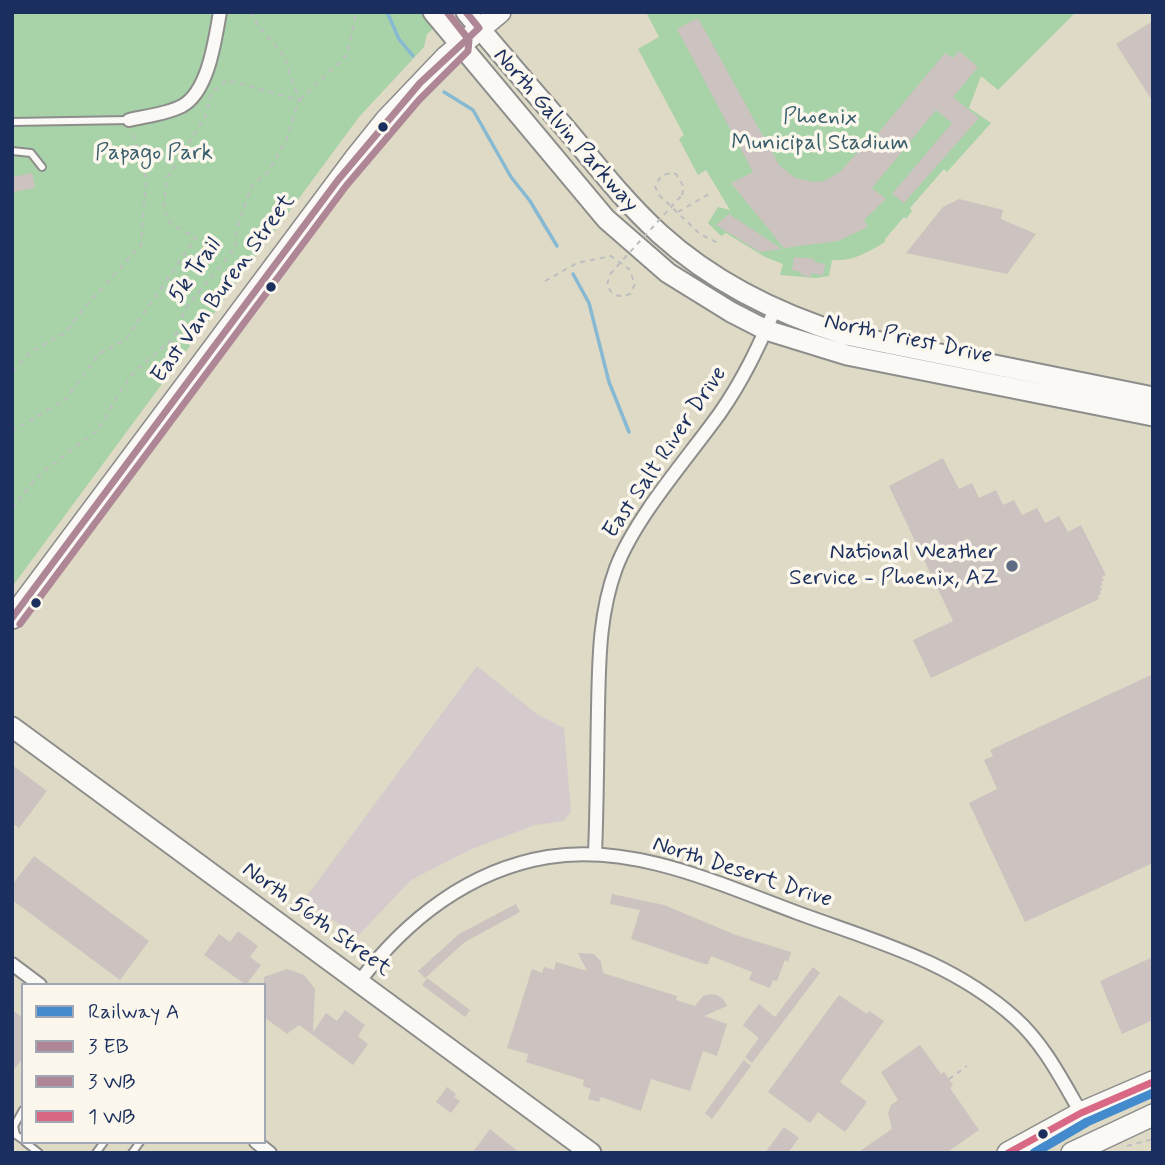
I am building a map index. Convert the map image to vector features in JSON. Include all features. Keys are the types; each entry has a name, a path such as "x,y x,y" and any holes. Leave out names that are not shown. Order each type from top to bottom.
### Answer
{"main road":[{"name":"North Galvin Parkway","path":"433,12 606,219 668,273"},
{"name":"East Van Buren Street","path":"12,618 338,180 403,102 460,45 473,20 500,12"},
{"name":"North Galvin Parkway","path":"473,20 611,183 645,220 676,247"},
{"name":"North Priest Drive","path":"676,247 708,271 775,309 818,326 871,341 1153,397"},
{"name":"North Priest Drive","path":"668,273 704,297 766,330 808,345 1153,416"},
{"name":"North 56th Street","path":"12,727 591,1153"},
{"path":"1008,1153 1081,1113 1153,1083"},
{"path":"1072,1153 1153,1115"}],"street":[{"path":"129,120 183,106 197,90 209,67 220,12"},
{"name":"East Salt River Drive","path":"595,854 599,639 617,567 647,513 733,393 775,309"},
{"name":"North Desert Drive","path":"359,982 398,935 422,914 479,879 502,869 562,855 595,854 642,861 687,873 901,950 950,971 995,1002 1027,1030 1053,1065 1081,1113"},
{"path":"12,964 37,983"}],"lane":[{"path":"12,122 129,120"},
{"path":"12,151 31,153 42,167"},
{"path":"21,1114 14,1126 16,1136 21,1139"}],"path":[{"path":"251,12 257,24 284,55 299,100"},
{"path":"299,100 347,55 356,12"},
{"path":"12,431 65,400 99,354 125,340 196,238 171,223 163,209 167,178 206,116 211,93 227,80 299,100"},
{"name":"5k Trail","path":"12,508 49,467 98,430 136,370 171,341 180,329 184,310 235,248 237,228 248,196 253,185 268,172 286,140 299,100"},
{"path":"12,371 32,351 65,333 141,245 146,178 129,120"},
{"path":"545,281 577,263 606,256 616,258 623,263 635,278 630,294 613,294 607,280 610,274 619,264 628,254 655,225 664,215 673,205 682,195 682,180 676,174 668,173 659,177 655,186 658,194 667,202 672,208 677,213 705,238 720,244"},
{"path":"677,213 709,194"},
{"path":"949,1079 967,1066"},
{"path":"1128,1146 1153,1139"}],"shaded area":[{"path":"477,666 537,714 564,728 571,811 564,821 535,825 472,849 411,880 358,936 303,901"}],"green space":[{"name":"Papago Park","path":"12,12 453,12 427,34 424,47 359,117 12,587"},
{"name":"Phoenix Municipal Stadium","path":"646,12 1076,12 998,90 981,76 969,108 991,123 947,172 944,169 885,242 853,258 832,260 829,276 816,278 780,275 783,264 765,257 726,233 721,236 708,223 718,207 730,210 706,170 698,175 679,139 684,135 638,49 659,37"}],"building":[{"path":"698,18 779,165 795,178 824,181 840,172 872,136 874,138 945,53 953,58 959,51 978,67 953,97 979,118 904,203 892,194 952,123 936,110 872,188 886,199 864,220 868,227 838,241 784,248 731,183 753,172 677,29"},
{"path":"1153,21 1153,102 1116,44"},
{"path":"32,173 35,188 12,192 12,177"},
{"path":"959,199 1003,210 1001,219 1036,234 1007,274 906,253 943,207"},
{"path":"729,214 782,249 760,252 716,225"},
{"path":"794,257 815,259 814,262 825,264 823,275 800,275 801,272 792,270"},
{"path":"943,458 959,489 972,483 979,498 996,490 1003,505 1014,500 1022,515 1037,508 1045,523 1059,516 1068,532 1081,525 1106,575 1102,577 1104,580 1101,582 1103,585 1100,586 1102,590 1099,599 931,678 913,640 953,621 889,486"},
{"path":"1153,674 1153,863 1025,922 969,803 997,789 984,760 993,756 990,750"},
{"path":"12,765 47,791 19,828 12,823"},
{"path":"34,856 149,941 120,980 12,900 12,885"},
{"path":"612,894 664,905 736,935 791,952 788,962 785,960 777,981 773,980 770,988 749,980 752,972 711,956 708,964 704,964 631,939 640,910 610,904"},
{"path":"516,904 520,912 465,942 425,978 418,971 459,934"},
{"path":"238,931 258,946 250,957 261,965 248,983 243,983 204,955 219,934 230,942"},
{"path":"578,953 594,954 601,962 603,973 677,996 676,1000 695,1006 703,996 710,994 723,999 727,1006 704,1016 727,1024 717,1056 703,1051 690,1091 651,1079 641,1111 601,1097 599,1102 588,1099 591,1089 583,1086 584,1080 526,1062 528,1054 507,1048 532,969 542,973 544,967 554,970 556,962 587,971"},
{"path":"1153,957 1153,1020 1122,1034 1100,981"},
{"path":"813,967 820,973 752,1063 745,1057 759,1038 743,1025 759,1004 775,1017"},
{"path":"287,969 304,975 315,989 313,1032 326,1013 337,1021 345,1010 365,1025 358,1036 368,1044 353,1065 299,1025 287,1034 266,1018 264,977"},
{"path":"427,978 470,1010 465,1017 422,985"},
{"path":"839,995 867,1014 869,1011 884,1021 840,1082 867,1102 845,1132 818,1112 810,1123 768,1092"},
{"path":"12,1010 21,1017 21,1061 12,1072"},
{"path":"920,1045 941,1074 944,1072 953,1085 950,1088 979,1130 946,1153 857,1153 892,1129 888,1113 891,1105 898,1100 881,1072"},
{"path":"744,1060 751,1066 712,1119 705,1113"},
{"path":"447,1087 460,1101 451,1113 436,1102"},
{"path":"784,1127 799,1138 788,1153 765,1153"},
{"path":"490,1129 520,1153 472,1153"}],"waterway":[{"path":"387,12 399,39 413,56"},
{"path":"444,92 473,110 511,177 530,201 557,246"},
{"path":"573,274 589,303 609,382 629,432"}],"rail line":[{"name":"A","path":"1034,1153 1087,1122 1153,1093"}],"transit line":[{"path":"20,624 346,186 419,100 468,51 469,40 447,12"},
{"path":"12,618 338,180 420,83 479,28 466,12"},
{"path":"1008,1153 1081,1113 1153,1082"}],"place":[{"name":"National Weather Service - Phoenix, AZ","path":"1012,566"}]}
